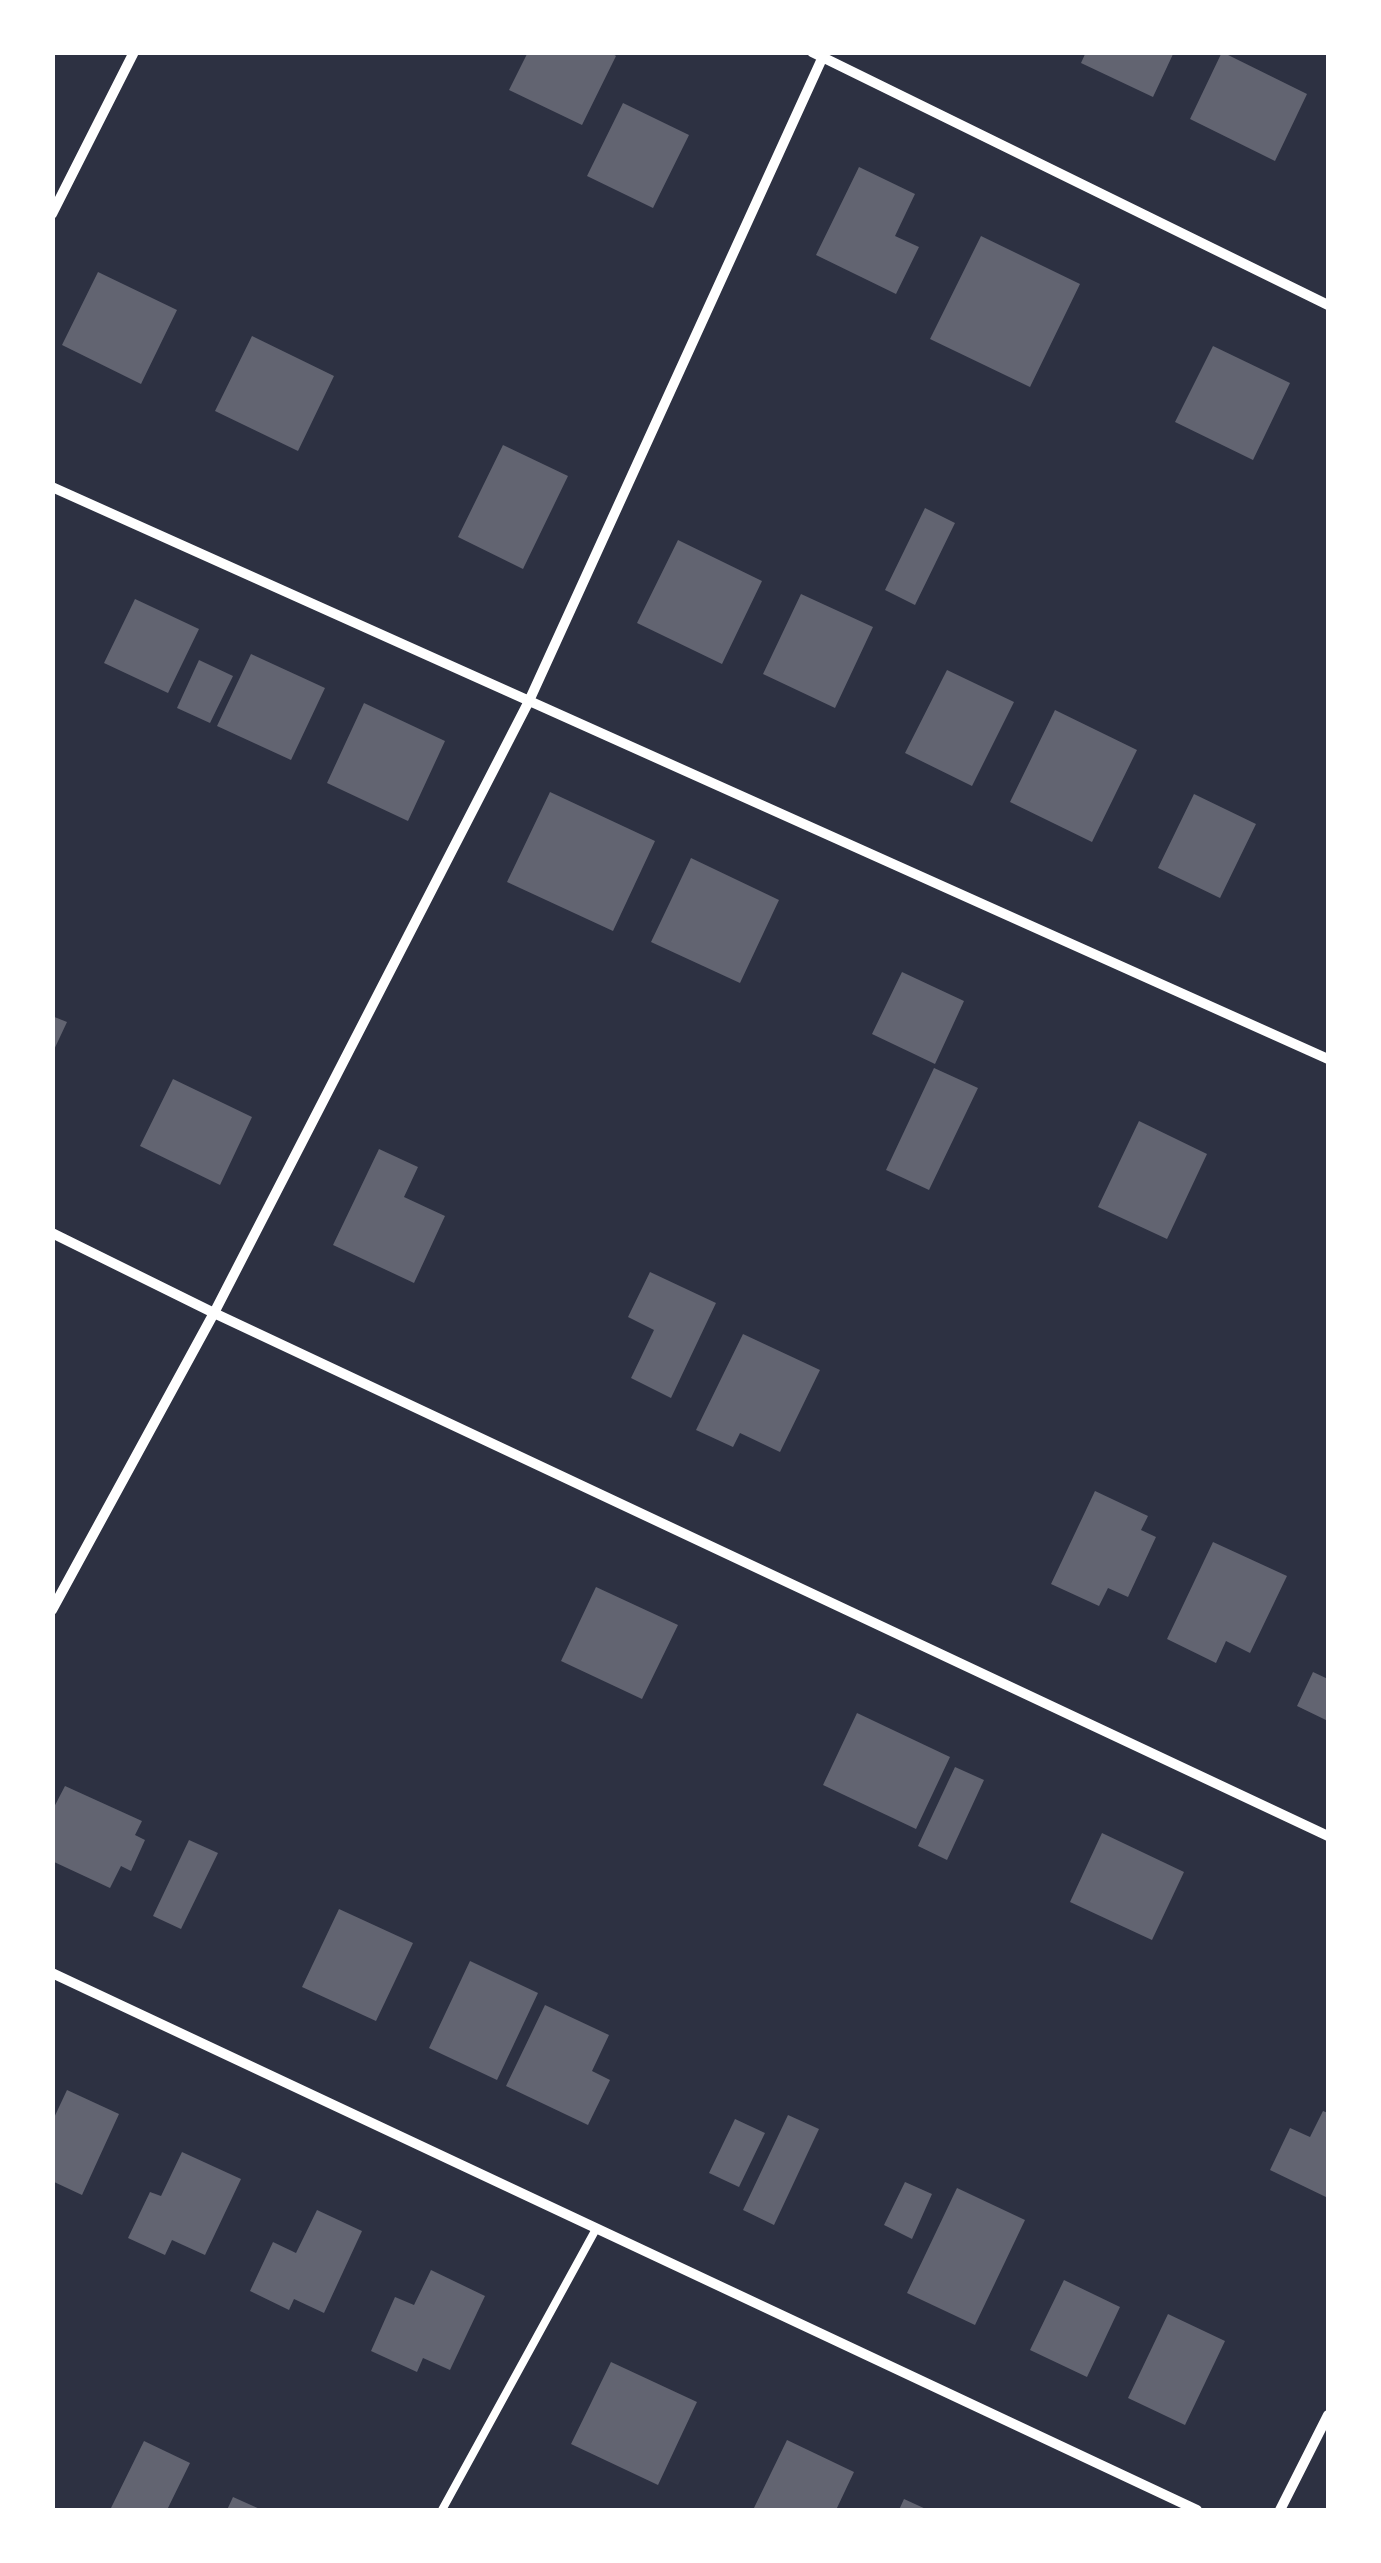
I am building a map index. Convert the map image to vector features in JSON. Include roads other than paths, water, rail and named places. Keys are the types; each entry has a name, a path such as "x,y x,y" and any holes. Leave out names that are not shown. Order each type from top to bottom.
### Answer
{"street":[{"path":"52,214 134,52"},
{"path":"52,1610 214,1313 528,701 820,54 1328,305"},
{"path":"52,488 1328,1059"},
{"path":"52,1233 214,1313 1328,1836"},
{"path":"52,1973 1196,2510"},
{"path":"1280,2510 1328,2414"}],"lane":[{"path":"442,2510 596,2229"}]}
